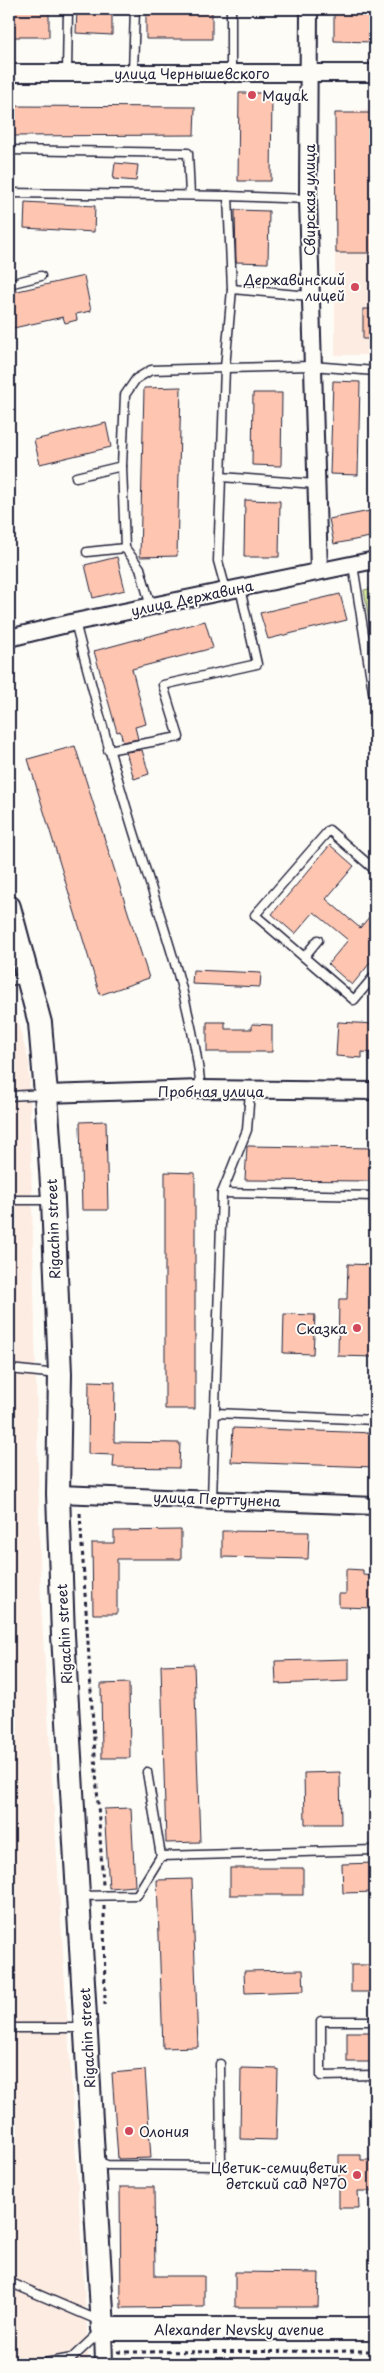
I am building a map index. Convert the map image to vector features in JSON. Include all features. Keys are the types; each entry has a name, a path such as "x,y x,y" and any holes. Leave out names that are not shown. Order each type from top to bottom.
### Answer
{"main road":[{"name":"Rigachin street","path":"9,907 18,980 40,1023 53,1200 60,1374 58,1494 63,1635 95,2161 102,2325"},
{"name":"Alexander Nevsky avenue","path":"102,2325 375,2329"}],"street":[{"name":"Свирская улица","path":"309,9 308,199 319,571"},
{"name":"улица Чернышевского","path":"9,73 375,73"},
{"name":"улица Державина","path":"9,638 75,622 375,560"},
{"name":"Пробная улица","path":"46,1094 201,1089 375,1091"},
{"name":"улица Перттунена","path":"58,1494 212,1498 375,1506"},
{"name":"Rigachin street","path":"102,2325 104,2364"}],"lane":[{"path":"67,73 68,9"},
{"path":"133,73 135,9"},
{"path":"231,9 231,72"},
{"path":"9,150 188,153 190,195"},
{"path":"9,193 190,195 308,199"},
{"path":"108,750 178,737 163,685 257,664 233,589 218,561 225,368 232,289 228,196"},
{"path":"9,284 40,276"},
{"path":"232,289 310,296"},
{"path":"151,607 140,568 125,548 122,466 125,394 136,378 151,370 312,366 375,370"},
{"path":"76,476 122,466"},
{"path":"221,477 315,484"},
{"path":"87,552 125,548"},
{"path":"353,565 375,704"},
{"path":"75,622 108,750 172,954 197,1056 201,1089"},
{"path":"375,870 329,830 255,915 354,1000 375,975"},
{"path":"304,957 318,940"},
{"path":"212,1498 222,1193 247,1130 250,1090"},
{"path":"9,1096 46,1094"},
{"path":"222,1193 375,1196"},
{"path":"9,1200 53,1200"},
{"path":"9,1369 60,1374"},
{"path":"215,1414 375,1420"},
{"path":"79,1896 136,1895 161,1856 147,1772"},
{"path":"161,1856 375,1850"},
{"path":"375,2021 321,2021 321,2076 375,2076"},
{"path":"9,2028 87,2028"},
{"path":"95,2161 107,2165 221,2166 220,2064"},
{"path":"9,2282 102,2325 72,2358 40,2364"}],"path":[{"path":"80,1514 104,1895 105,2011"},
{"path":"116,2352 375,2351"}],"shaded area":[{"name":"Державинский лицей","path":"353,110 375,110 375,355 335,355 335,218 344,218 346,120 335,113 352,115"},
{"path":"9,991 29,1062 41,1604 89,2364 9,2364"}],"green space":[{"path":"375,588 375,655 364,590"}],"building":[{"path":"9,9 49,9 49,37 9,37"},
{"path":"77,9 112,9 112,35 76,33"},
{"path":"334,9 365,9 364,15 374,15 373,42 334,41"},
{"path":"146,11 212,12 212,39 146,39"},
{"path":"239,93 272,93 271,181 238,181"},
{"path":"9,106 195,107 194,135 9,136"},
{"path":"335,113 372,113 372,192 375,192 374,253 336,253"},
{"path":"115,163 138,165 136,181 113,179"},
{"path":"25,202 95,206 94,232 24,228"},
{"path":"235,210 269,211 268,263 236,262"},
{"path":"84,276 91,311 76,314 77,320 65,323 63,317 9,329 9,293"},
{"path":"363,309 375,309 375,339 363,339"},
{"path":"333,381 360,382 358,475 330,474"},
{"path":"181,387 177,556 140,557 144,388"},
{"path":"253,393 282,393 281,466 252,465"},
{"path":"106,423 111,447 40,464 34,440"},
{"path":"245,500 280,501 279,557 244,557"},
{"path":"375,510 375,536 334,544 329,519"},
{"path":"117,557 125,590 93,598 85,565"},
{"path":"340,594 347,620 268,639 260,613"},
{"path":"205,621 213,648 132,669 146,724 135,727 138,739 123,742 120,731 117,732 94,651"},
{"path":"75,746 149,978 100,995 28,759"},
{"path":"142,750 149,774 134,779 126,752"},
{"path":"330,845 354,866 326,899 360,928 375,910 375,957 352,985 328,964 348,940 314,912 295,934 272,914"},
{"path":"193,970 261,973 260,987 192,984"},
{"path":"207,1022 225,1022 225,1029 252,1029 252,1024 272,1025 272,1052 207,1052"},
{"path":"338,1022 375,1024 375,1053 362,1052 362,1058 336,1056"},
{"path":"106,1121 108,1210 82,1210 80,1122"},
{"path":"247,1146 375,1148 375,1181 245,1180"},
{"path":"165,1172 195,1173 195,1409 165,1409"},
{"name":"Сказка","path":"348,1264 375,1265 375,1357 338,1356 339,1299 347,1299"},
{"path":"284,1314 315,1315 313,1354 283,1353"},
{"path":"89,1381 115,1382 114,1442 180,1443 179,1468 113,1467 114,1455 88,1454"},
{"path":"233,1428 375,1433 375,1467 231,1462"},
{"path":"181,1530 181,1559 117,1559 117,1614 93,1614 92,1543 114,1543 114,1531"},
{"path":"222,1531 309,1532 308,1559 222,1557"},
{"path":"346,1569 363,1570 363,1575 375,1576 375,1608 339,1607 339,1594 346,1594"},
{"path":"349,1659 349,1681 276,1684 275,1661"},
{"path":"194,1664 200,1842 166,1843 161,1665"},
{"path":"129,1683 130,1758 102,1758 101,1684"},
{"path":"340,1772 341,1824 305,1824 304,1773"},
{"path":"131,1808 135,1886 109,1888 104,1809"},
{"path":"375,1863 375,1892 343,1893 342,1864"},
{"path":"230,1868 303,1868 303,1895 230,1895"},
{"path":"192,1879 198,2047 163,2048 157,1880"},
{"path":"351,1965 375,1965 375,1992 351,1992"},
{"path":"303,1970 304,1991 245,1993 244,1971"},
{"path":"347,2032 375,2032 375,2062 347,2062"},
{"path":"241,2068 278,2069 276,2140 240,2139"},
{"path":"145,2070 151,2158 118,2159 112,2073"},
{"name":"Цветик-семицветик детский сад №70","path":"339,2155 361,2155 361,2160 375,2160 375,2191 358,2191 359,2208 339,2208"},
{"path":"120,2187 154,2187 155,2276 204,2276 204,2307 121,2308"},
{"path":"235,2272 319,2273 318,2307 235,2307"}],"place":[{"name":"Mayak","path":"252,95"},
{"name":"Державинский лицей","path":"355,287"},
{"name":"Сказка","path":"357,1328"},
{"name":"Олония","path":"129,2131"},
{"name":"Цветик-семицветик детский сад №70","path":"357,2175"}]}
